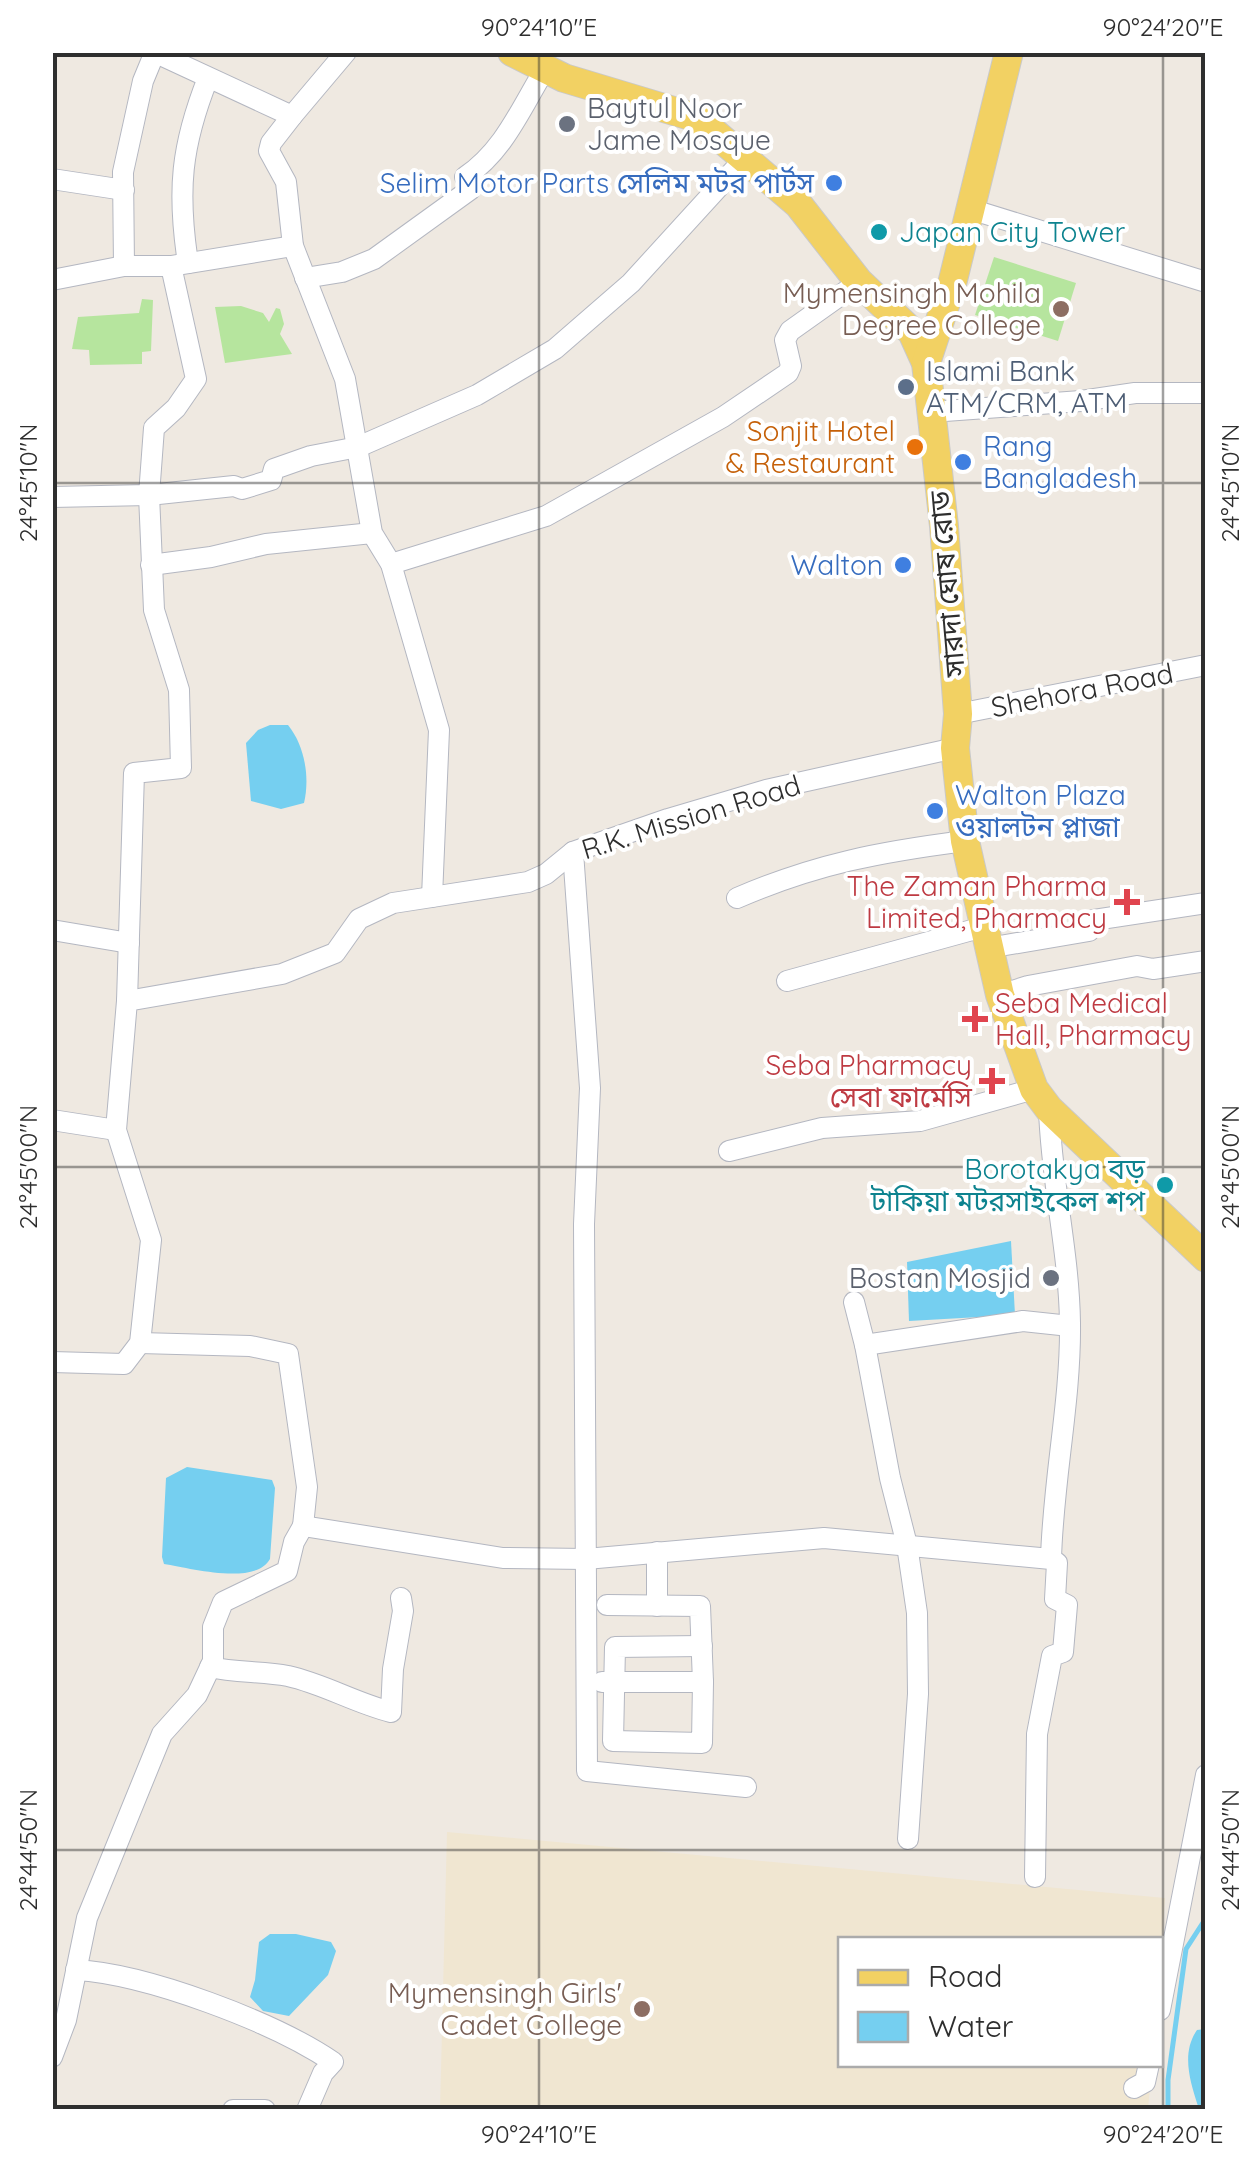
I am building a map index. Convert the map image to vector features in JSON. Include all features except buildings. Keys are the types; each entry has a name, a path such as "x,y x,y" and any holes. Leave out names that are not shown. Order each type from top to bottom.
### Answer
{"main road":[{"path":"926,362 952,284 1009,52"},
{"name":"সারদা ঘোষ রোড","path":"516,54 545,69 697,118 798,204 859,282 912,332 926,362 944,526 958,714 955,748 964,841 1000,995 1042,1099 1206,1258"}],"street":[{"path":"346,52 271,143 270,151 286,182 293,246 345,379 372,533 391,564 439,730 432,897"},
{"path":"124,266 124,172 133,120 154,53 292,116"},
{"path":"306,278 342,272 374,259 471,189 465,178 485,164 506,138 545,69"},
{"path":"52,1362 124,1364 140,1343 151,1240 116,1130 128,1001 134,774 181,768 179,690 154,610 149,495 154,428 176,408 196,379 179,265 180,187 185,151 208,78"},
{"path":"52,497 149,495 234,486 242,489 271,480 274,469 311,456 358,447 477,395 555,349 632,283 746,157"},
{"path":"52,179 124,190"},
{"path":"970,210 1206,282"},
{"path":"52,280 124,266 179,265 293,246"},
{"path":"391,564 546,516 723,417 788,373 791,366 785,340 790,331 859,282"},
{"path":"931,412 1082,401 1135,393 1206,393"},
{"path":"151,565 266,544 372,533"},
{"name":"Shehora Road","path":"958,714 1206,665"},
{"name":"R.K. Mission Road","path":"128,1001 282,974 335,953 359,919 375,909 528,882 546,874 573,852 766,790 955,748"},
{"path":"736,898 792,874 876,853 964,841"},
{"path":"573,852 590,1088 584,1224 587,1771 746,1787"},
{"path":"787,981 986,938 1088,931 1094,920 1206,903"},
{"path":"52,930 129,942"},
{"path":"1000,995 1028,986 1137,966 1153,969 1206,961"},
{"path":"728,1150 822,1128 920,1120 1042,1099 1059,1197 1070,1326 1051,1559"},
{"path":"52,1120 116,1130"},
{"path":"854,1302 907,1545 917,1613 918,1694 908,1838"},
{"path":"865,1345 1023,1321 1070,1326"},
{"path":"52,2056 66,2020 86,1918 162,1734 197,1695 210,1667 213,1627 222,1602 287,1571 294,1542 303,1526 305,1468 288,1354 250,1346 140,1343"},
{"path":"303,1526 504,1558 586,1559 824,1538 1051,1559 1057,1563 1055,1599 1067,1605 1064,1652 1052,1656 1037,1734 1035,1877"},
{"path":"657,1552 657,1606"},
{"path":"210,1667 286,1676 391,1712 401,1598"},
{"path":"607,1606 700,1606 702,1646 702,1743 613,1741 616,1646 702,1646"},
{"path":"585,1682 703,1682"},
{"path":"1163,1995 1206,1775"},
{"path":"76,1970 105,1972 178,1992 305,2044 333,2062 323,2073 307,2110"},
{"path":"1134,2088 1145,2082 1148,2067"},
{"path":"233,2110 266,2110"}],"shaded area":[{"name":"Mymensingh Girls' Cadet College","path":"447,1832 1165,1898 1162,1937 838,1937 838,2067 1152,2067 1148,2109 440,2110"}],"green space":[{"path":"994,257 1076,283 1058,341 975,315"},
{"path":"142,299 153,300 151,351 142,352 142,364 90,365 89,350 72,349 78,317 139,313"},
{"path":"241,306 263,313 269,322 276,308 280,309 284,324 280,334 292,354 225,363 215,307"}],"water":[{"path":"288,725 299,743 306,773 304,803 281,809 251,801 246,743 258,730"},
{"path":"1011,1241 1015,1315 909,1321 907,1262"},
{"path":"187,1467 272,1480 275,1488 270,1559 262,1567 237,1574 164,1564 166,1478"},
{"path":"270,1934 296,1934 331,1942 336,1951 328,1975 289,2016 263,2011 250,1997 259,1942"},
{"path":"1206,2029 1205,2108 1198,2106 1188,2058 1197,2030"}],"waterway":[{"path":"1168,2110 1168,2080 1186,1949 1206,1918"}],"place":[{"name":"Baytul Noor Jame Mosque","path":"567,124"},
{"name":"Selim Motor Parts সেলিম মটর পার্টস","path":"834,183"},
{"name":"Japan City Tower","path":"879,232"},
{"name":"Mymensingh Mohila Degree College","path":"1061,309"},
{"name":"Islami Bank ATM/CRM, ATM","path":"906,387"},
{"name":"Sonjit Hotel & Restaurant","path":"915,447"},
{"name":"Rang Bangladesh","path":"963,462"},
{"name":"Walton","path":"903,565"},
{"name":"Walton Plaza ওয়ালটন প্লাজা","path":"935,811"},
{"name":"The Zaman Pharma Limited, Pharmacy","path":"1127,902"},
{"name":"Seba Medical Hall, Pharmacy","path":"975,1019"},
{"name":"Seba Pharmacy সেবা ফার্মেসি","path":"992,1081"},
{"name":"Borotakya বড় টাকিয়া মটরসাইকেল শপ","path":"1165,1185"},
{"name":"Bostan Mosjid","path":"1051,1278"},
{"name":"Mymensingh Girls' Cadet College","path":"642,2009"}]}
